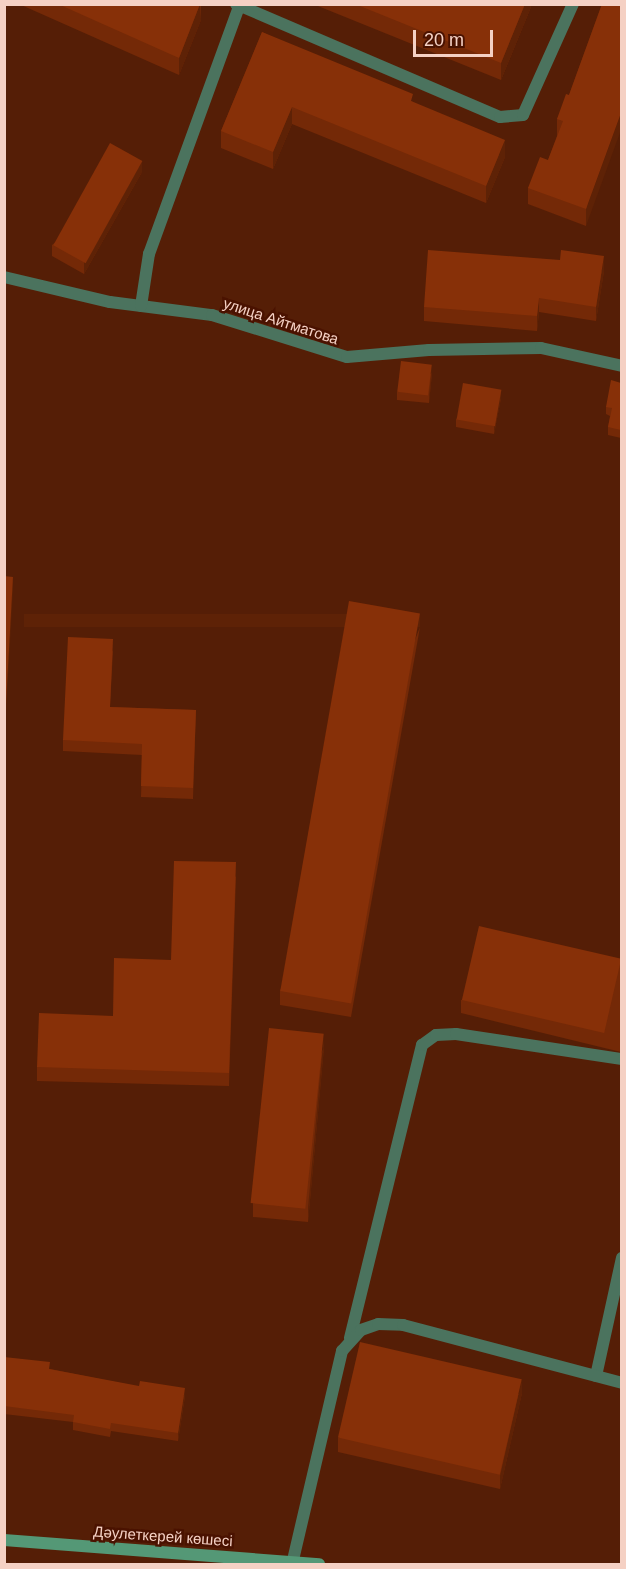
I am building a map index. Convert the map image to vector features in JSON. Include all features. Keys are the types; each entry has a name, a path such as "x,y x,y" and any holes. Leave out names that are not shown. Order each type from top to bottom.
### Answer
{"main road":[{"name":"Дәулеткерей көшесі","path":"4,1540 293,1560 320,1564"}],"street":[{"path":"141,306 149,254 238,5 500,117 523,115 573,4"},
{"name":"улица Айтматова","path":"4,276 141,306 212,315 346,357 429,350 541,348 621,366"},
{"path":"293,1560 336,1374 350,1338 422,1045 436,1035 456,1034 621,1059"},
{"path":"596,1376 621,1258"},
{"path":"350,1338 378,1324 403,1325 621,1383"}],"building":[{"path":"58,4 200,4 179,58"},
{"path":"355,4 525,4 501,63"},
{"path":"602,4 621,4 621,113 586,209 528,188 540,157 548,160 563,121 557,119 566,94 569,95"},
{"path":"262,32 413,94 411,101 505,140 486,186 292,107 273,152 221,131"},
{"path":"110,143 142,161 86,263 53,245"},
{"path":"428,250 560,260 561,250 604,256 596,307 539,298 537,316 424,307"},
{"path":"401,361 432,365 428,396 397,392"},
{"path":"611,380 621,383 621,430 608,427 612,408 606,407"},
{"path":"463,383 501,390 495,426 457,419"},
{"path":"4,576 13,577 4,740"},
{"path":"349,601 420,614 351,1003 280,991"},
{"path":"68,637 113,639 110,707 196,710 193,788 141,786 142,744 63,740"},
{"path":"174,861 236,862 229,1073 37,1067 39,1013 113,1016 114,958 171,960"},
{"path":"4,910 6,910 4,941"},
{"path":"479,926 621,959 604,1033 462,1000"},
{"path":"269,1028 324,1034 305,1209 251,1203"},
{"path":"360,1342 522,1379 500,1475 338,1437"},
{"path":"4,1357 50,1362 49,1369 139,1386 140,1381 185,1388 178,1433 111,1423 110,1429 73,1422 74,1415 4,1406"}]}
